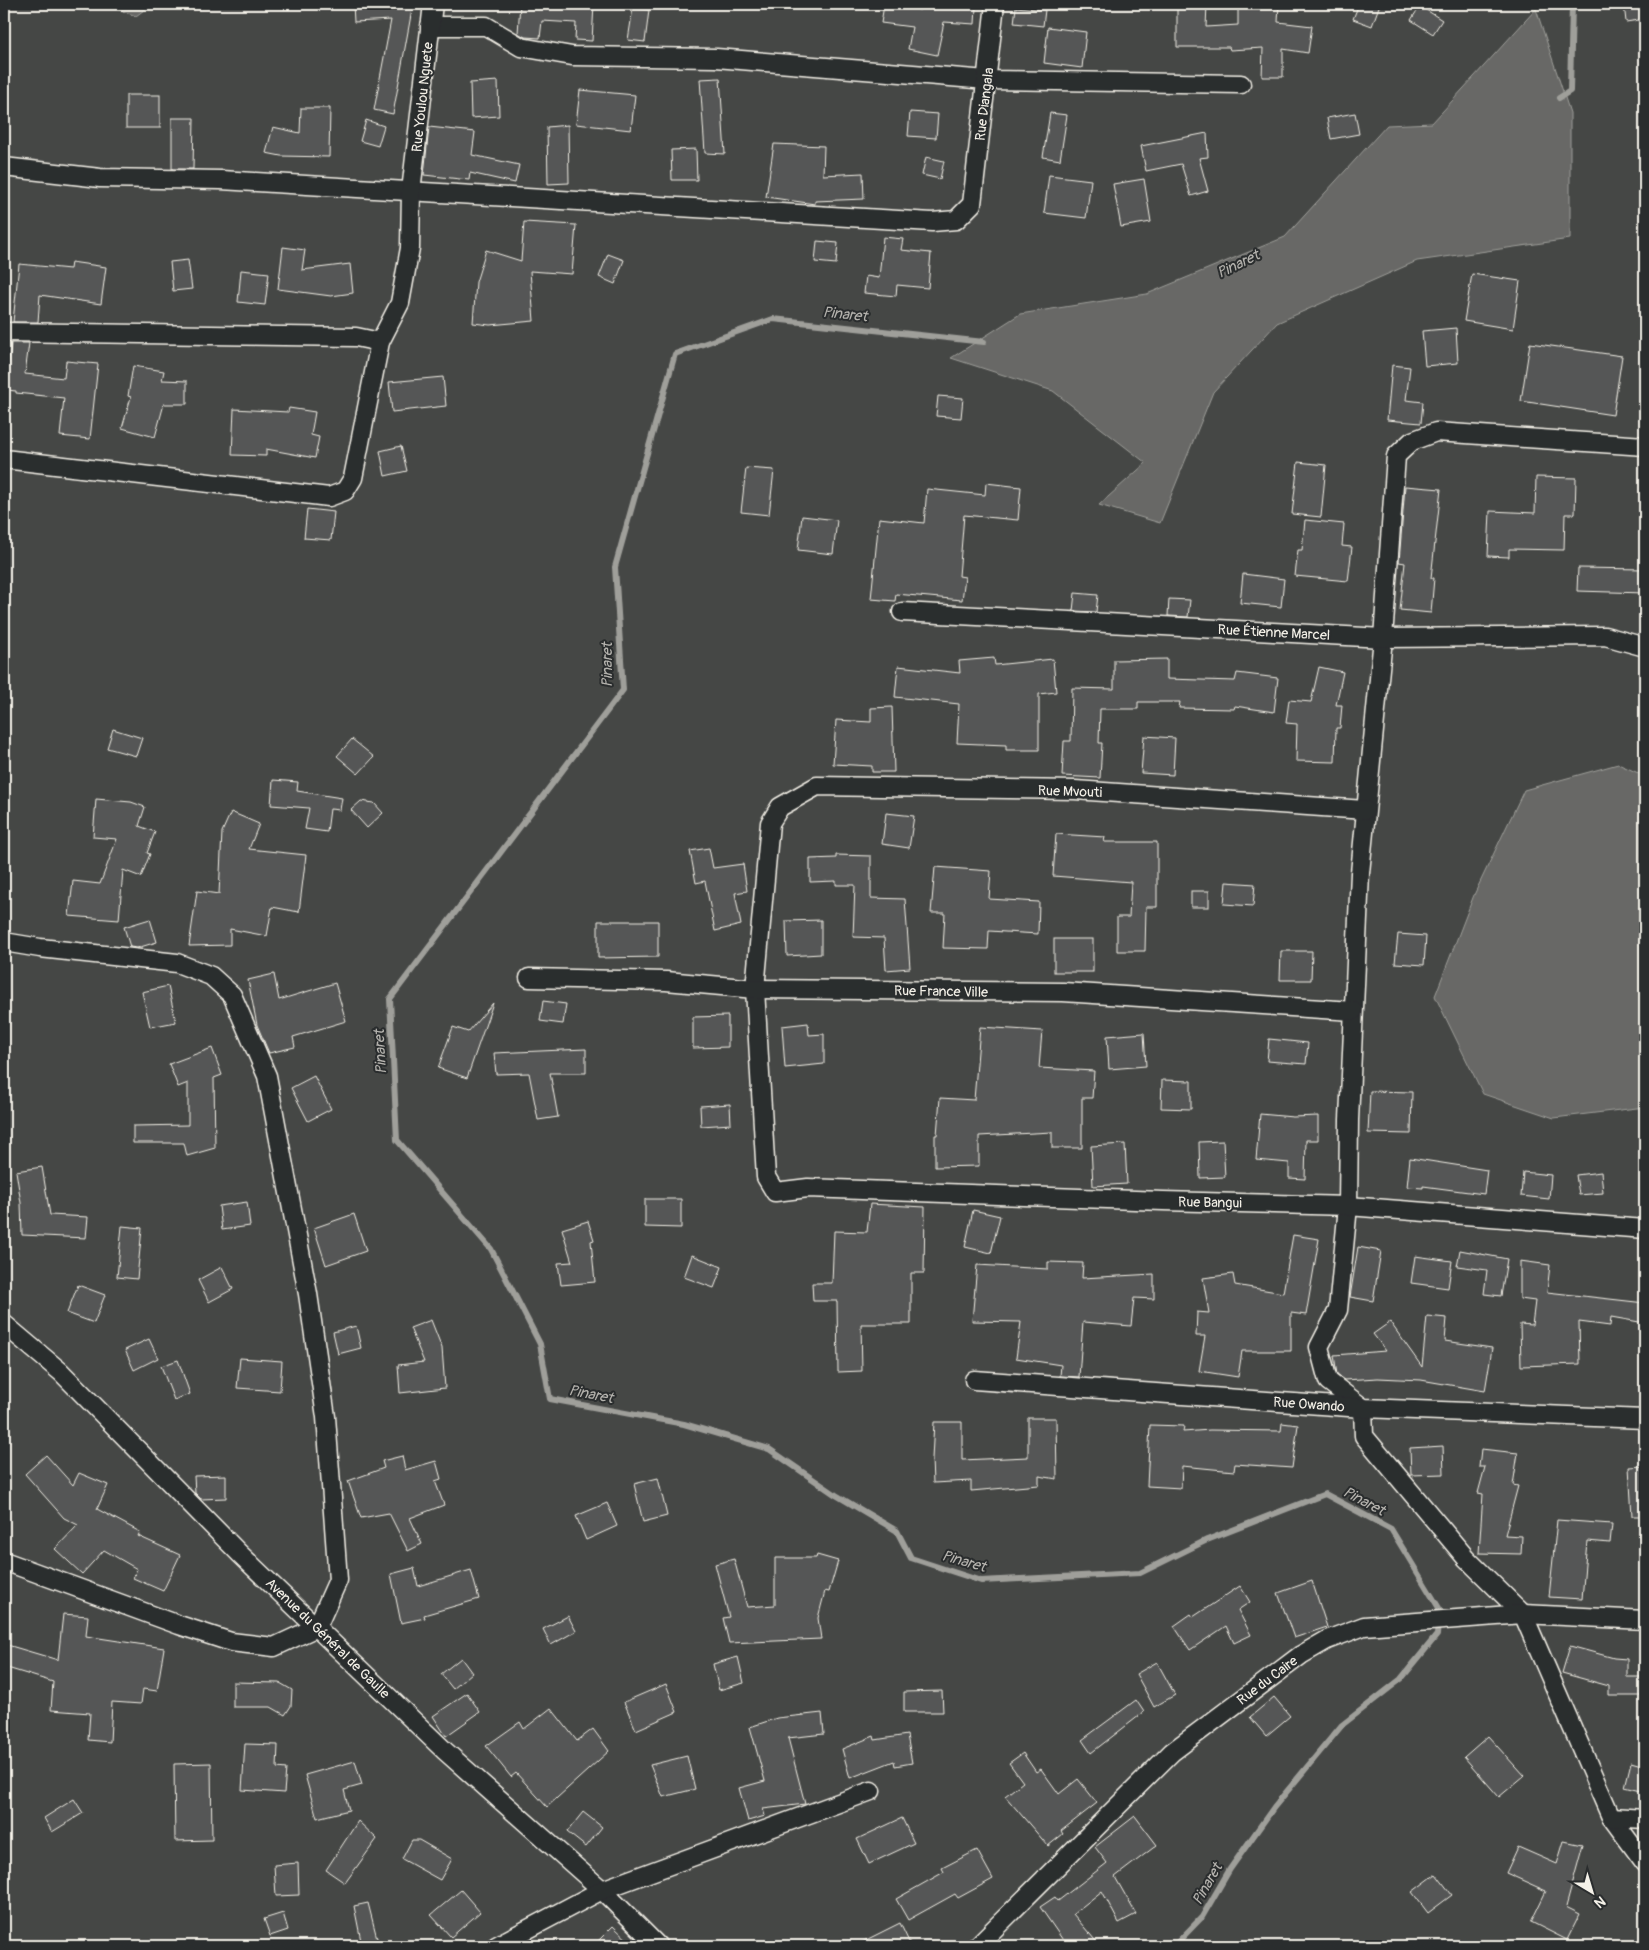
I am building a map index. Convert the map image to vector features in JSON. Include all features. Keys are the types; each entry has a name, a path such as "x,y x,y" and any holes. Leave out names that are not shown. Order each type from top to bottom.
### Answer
{"street":[{"name":"Rue Youlou Nguete","path":"4,459 329,497 345,491 353,478 380,342 400,303 410,248 411,191 433,4"},
{"name":"Rue Diangala","path":"411,191 932,222 956,220 972,204 995,4"},
{"path":"430,26 486,26 521,47 572,56 716,58 987,80 1241,84"},
{"path":"4,167 100,178 221,180 411,191"},
{"path":"4,332 356,337 380,342"},
{"path":"1645,446 1436,432 1412,440 1396,456 1383,638 1365,810 1353,1011 1348,1206 1338,1310 1319,1347 1328,1381 1363,1408 1364,1436 1466,1558 1523,1614 1611,1817 1645,1863"},
{"name":"Rue Étienne Marcel","path":"902,612 1383,638 1605,636 1645,646"},
{"name":"Rue Mvouti","path":"755,989 770,823 780,807 817,786 1075,790 1365,810"},
{"path":"4,942 40,948 177,963 211,976 232,995 267,1076 308,1294 326,1417 338,1580 318,1627 274,1647 231,1642 4,1561"},
{"name":"Rue France Ville","path":"529,978 666,981 755,989 1063,992 1353,1011"},
{"name":"Rue Bangui","path":"755,989 766,1177 775,1192 808,1188 1348,1206 1645,1229"},
{"name":"Avenue du Général de Gaulle","path":"4,1324 61,1372 240,1554 445,1751 602,1890 658,1946"},
{"name":"Rue Owando","path":"974,1380 1363,1408 1645,1419"},
{"name":"Rue du Caire","path":"977,1946 1172,1752 1301,1655 1327,1640 1364,1626 1523,1614 1645,1620"},
{"path":"496,1946 602,1890 871,1791"},
{"path":"1611,1817 1645,1819"}],"shaded area":[{"path":"4,4 1645,4 1645,1946 4,1946"}],"water":[{"path":"103,4 152,4 136,16"},
{"path":"1536,9 1570,113 1570,239 1417,261 1277,323 1213,392 1160,523 1099,505 1146,463 1053,391 951,358 1020,314 1147,294 1285,237 1387,125 1432,123"},
{"path":"1618,764 1645,776 1645,1107 1554,1118 1483,1094 1435,996 1474,895 1524,790"}],"building":[{"path":"353,4 413,4 393,114 374,110 391,20 354,22"},
{"path":"520,4 594,4 592,41 575,40 576,23 542,21 540,38 525,37 518,33"},
{"path":"921,4 976,7 975,24 944,22 937,55 908,49 912,27 881,23 884,5 920,10"},
{"path":"1177,4 1207,4 1206,27 1238,25 1238,4 1279,4 1278,22 1312,26 1308,53 1283,49 1283,77 1262,77 1263,48 1230,50 1229,47 1177,47"},
{"path":"1359,4 1380,4 1372,26 1353,19"},
{"path":"1624,4 1645,4 1645,19 1626,22"},
{"path":"1420,6 1442,20 1433,34 1411,20"},
{"path":"1016,7 1045,10 1043,26 1014,23"},
{"path":"633,8 649,10 645,42 628,40"},
{"path":"1048,27 1086,32 1082,68 1044,63"},
{"path":"720,78 725,154 705,153 700,79"},
{"path":"498,81 499,116 471,118 470,83"},
{"path":"580,90 635,95 631,130 576,124"},
{"path":"126,95 160,95 160,128 126,128"},
{"path":"301,108 330,108 329,157 281,156 266,153 273,127 300,133"},
{"path":"910,112 938,114 936,138 908,136"},
{"path":"1050,113 1067,115 1060,160 1043,157"},
{"path":"1355,113 1359,134 1331,139 1327,118"},
{"path":"172,118 194,118 193,169 172,169"},
{"path":"366,120 384,126 378,146 360,141"},
{"path":"568,125 569,183 548,184 547,127"},
{"path":"429,127 475,132 472,155 519,165 515,183 470,173 469,180 424,175"},
{"path":"1207,133 1208,157 1199,158 1208,191 1191,196 1181,164 1146,171 1141,146"},
{"path":"774,144 824,146 823,175 863,173 864,199 815,201 815,204 766,197"},
{"path":"696,149 697,180 672,180 671,150"},
{"path":"926,157 944,161 940,179 922,175"},
{"path":"1049,175 1091,180 1086,218 1044,213"},
{"path":"1144,179 1151,222 1121,227 1113,184"},
{"path":"524,222 576,225 572,274 530,271 534,321 490,325 473,323 476,282 486,250 521,261"},
{"path":"883,237 903,239 901,250 931,253 928,288 897,285 896,296 864,293 866,276 879,278"},
{"path":"817,241 838,243 836,264 815,262"},
{"path":"283,247 305,250 302,270 350,264 353,293 331,296 278,289"},
{"path":"608,254 624,260 615,284 599,277"},
{"path":"188,260 192,289 173,291 170,262"},
{"path":"71,262 106,267 101,304 40,295 38,322 13,322 19,264 70,269"},
{"path":"241,270 269,273 265,305 238,302"},
{"path":"1472,274 1520,281 1513,329 1464,321"},
{"path":"1456,328 1458,363 1425,366 1422,331"},
{"path":"11,343 29,343 25,374 64,378 66,361 98,364 90,439 60,436 64,398 16,393 16,391 6,390"},
{"path":"1530,343 1622,356 1613,415 1521,401"},
{"path":"1392,365 1410,367 1406,400 1423,402 1421,423 1387,420"},
{"path":"133,366 164,371 162,380 187,381 187,404 164,404 155,437 122,428 131,397 128,396"},
{"path":"443,377 446,406 392,412 389,382"},
{"path":"938,396 963,398 961,418 936,416"},
{"path":"289,408 315,412 311,435 319,437 315,458 266,449 266,456 232,455 234,409 288,412"},
{"path":"401,446 407,471 385,476 380,451"},
{"path":"1298,462 1326,465 1321,517 1292,514"},
{"path":"746,468 774,470 769,515 741,512"},
{"path":"1536,477 1576,478 1575,514 1565,514 1564,550 1509,549 1509,557 1488,556 1490,511 1535,513"},
{"path":"986,483 1021,487 1018,520 964,515 959,576 965,577 962,600 896,594 895,601 871,599 879,518 924,523 927,489 985,495"},
{"path":"1405,486 1441,489 1431,578 1434,578 1431,613 1400,610 1405,563 1399,562"},
{"path":"307,509 334,512 331,540 304,538"},
{"path":"802,516 837,520 833,554 798,550"},
{"path":"1305,520 1344,524 1342,546 1352,547 1348,581 1295,576 1298,550 1302,550"},
{"path":"1578,568 1645,569 1645,593 1577,591"},
{"path":"1243,574 1284,579 1281,607 1240,603"},
{"path":"1075,593 1098,595 1096,612 1073,611"},
{"path":"1169,599 1190,600 1188,617 1168,616"},
{"path":"994,658 995,665 1053,659 1056,692 1039,694 1039,750 1006,750 1006,745 957,743 959,704 895,697 898,666 960,673 959,661"},
{"path":"1167,659 1167,679 1235,681 1237,673 1278,678 1274,712 1235,706 1234,709 1179,708 1180,702 1138,702 1138,709 1100,709 1099,743 1102,743 1100,778 1062,776 1064,741 1071,741 1072,688 1114,689 1114,660"},
{"path":"1319,667 1343,672 1336,705 1342,705 1340,728 1336,728 1335,762 1296,761 1297,724 1286,723 1289,700 1311,702"},
{"path":"892,707 894,772 872,772 872,766 833,764 836,720 871,722 871,708"},
{"path":"113,729 142,738 136,756 107,748"},
{"path":"1144,736 1175,738 1173,775 1141,773"},
{"path":"352,739 374,757 358,774 337,756"},
{"path":"273,780 298,782 297,791 342,798 340,810 330,809 327,832 305,829 309,808 271,805"},
{"path":"96,799 131,802 145,807 139,826 155,832 147,853 150,854 141,877 123,870 119,920 69,916 73,881 100,884 117,839 93,837"},
{"path":"361,801 374,803 383,813 367,828 351,810"},
{"path":"231,812 259,824 249,849 306,855 299,912 272,907 267,936 230,929 230,945 189,946 197,891 219,894 222,832"},
{"path":"886,813 914,816 909,848 882,844"},
{"path":"1056,834 1105,837 1104,842 1157,842 1157,907 1146,907 1145,951 1117,951 1117,917 1129,917 1131,882 1053,876"},
{"path":"709,848 713,868 743,864 747,891 735,893 741,925 715,931 705,881 696,883 690,851"},
{"path":"836,855 871,856 871,898 905,899 910,968 886,970 884,938 853,937 855,885 836,885 836,881 810,882 810,859 836,858"},
{"path":"935,867 991,871 989,899 1039,902 1038,934 989,931 988,949 943,948 945,913 931,913"},
{"path":"1226,882 1255,884 1253,906 1224,904"},
{"path":"1191,891 1209,891 1209,907 1191,907"},
{"path":"150,919 157,942 137,948 130,947 124,927"},
{"path":"821,920 821,954 787,956 786,921"},
{"path":"598,921 658,921 658,957 598,958"},
{"path":"1398,934 1426,936 1424,965 1395,963"},
{"path":"1054,939 1093,939 1093,972 1054,972"},
{"path":"1281,951 1312,951 1311,980 1280,980"},
{"path":"274,974 279,1000 335,983 346,1021 293,1037 295,1047 269,1053 257,1025 248,980"},
{"path":"168,986 176,1022 150,1027 142,992"},
{"path":"543,1001 566,1004 563,1024 540,1021"},
{"path":"493,1003 467,1078 438,1068 453,1027 468,1032"},
{"path":"728,1016 728,1047 693,1048 693,1017"},
{"path":"808,1023 809,1035 824,1034 824,1064 785,1068 782,1026"},
{"path":"980,1027 1042,1031 1039,1068 1094,1071 1092,1098 1082,1098 1082,1148 1052,1148 1052,1132 979,1136 979,1166 935,1167 935,1135 937,1135 940,1098 974,1100"},
{"path":"1144,1033 1146,1066 1109,1069 1107,1036"},
{"path":"1269,1039 1308,1043 1306,1064 1267,1061"},
{"path":"212,1048 222,1075 214,1078 215,1148 187,1156 184,1143 133,1143 133,1126 188,1125 188,1083 178,1087 169,1064"},
{"path":"586,1049 586,1073 550,1073 558,1117 538,1120 529,1073 496,1074 494,1053"},
{"path":"314,1076 331,1109 308,1121 291,1088"},
{"path":"1162,1080 1191,1081 1191,1109 1161,1108"},
{"path":"1370,1091 1412,1092 1411,1134 1368,1133"},
{"path":"730,1104 731,1124 701,1126 700,1106"},
{"path":"1260,1114 1293,1117 1318,1116 1318,1140 1306,1140 1305,1179 1289,1178 1289,1163 1256,1160"},
{"path":"1223,1141 1225,1177 1200,1178 1199,1142"},
{"path":"1125,1144 1127,1184 1093,1186 1091,1146"},
{"path":"1410,1158 1487,1170 1484,1194 1423,1186 1423,1188 1407,1187"},
{"path":"42,1167 50,1215 88,1217 86,1238 22,1235 21,1203 16,1171"},
{"path":"1523,1172 1551,1175 1549,1199 1521,1196"},
{"path":"1601,1172 1603,1193 1579,1195 1576,1175"},
{"path":"645,1199 681,1199 681,1228 645,1227"},
{"path":"247,1202 250,1226 222,1230 219,1206"},
{"path":"870,1204 925,1207 924,1273 911,1273 911,1324 861,1324 862,1371 838,1372 837,1301 813,1301 812,1283 832,1283 834,1231 867,1232"},
{"path":"973,1210 1000,1216 991,1253 965,1247"},
{"path":"354,1214 366,1251 326,1265 314,1228"},
{"path":"588,1221 594,1240 591,1241 595,1282 561,1285 558,1263 572,1262 562,1229"},
{"path":"122,1226 142,1228 137,1279 117,1277"},
{"path":"1293,1235 1319,1239 1306,1315 1291,1313 1291,1351 1242,1351 1238,1377 1199,1371 1205,1336 1196,1336 1197,1312 1209,1313 1203,1278 1233,1274 1235,1285 1283,1293"},
{"path":"1358,1247 1381,1251 1373,1301 1350,1297"},
{"path":"1460,1250 1507,1259 1501,1296 1484,1294 1487,1270 1457,1266"},
{"path":"692,1255 722,1267 714,1288 684,1277"},
{"path":"1415,1256 1452,1261 1448,1288 1411,1283"},
{"path":"1520,1261 1550,1265 1547,1292 1645,1303 1645,1323 1611,1317 1610,1326 1579,1322 1580,1364 1521,1366 1520,1324 1532,1325 1535,1301 1520,1299"},
{"path":"1048,1262 1083,1263 1082,1278 1154,1274 1154,1299 1134,1298 1131,1326 1083,1322 1079,1377 1060,1376 1061,1365 1016,1358 1021,1322 972,1321 977,1265 1048,1269"},
{"path":"222,1267 233,1289 209,1302 198,1280"},
{"path":"78,1285 105,1295 94,1323 67,1313"},
{"path":"1427,1316 1447,1318 1445,1341 1492,1348 1485,1391 1421,1380 1378,1378 1344,1380 1337,1375 1334,1355 1386,1351 1373,1334 1390,1322 1422,1367"},
{"path":"431,1320 442,1348 445,1388 400,1393 398,1365 424,1362 410,1328"},
{"path":"356,1326 361,1348 338,1354 333,1332"},
{"path":"149,1339 158,1358 134,1370 125,1350"},
{"path":"240,1358 282,1361 280,1391 237,1388"},
{"path":"178,1360 190,1394 174,1400 161,1366"},
{"path":"1028,1418 1056,1418 1057,1479 1039,1476 1039,1485 971,1491 971,1481 933,1483 934,1422 962,1422 962,1460 1028,1457"},
{"path":"1282,1423 1298,1425 1292,1468 1235,1464 1234,1471 1182,1466 1181,1488 1147,1486 1150,1425 1184,1426 1183,1432 1210,1430 1281,1431"},
{"path":"1443,1446 1444,1474 1411,1475 1410,1448"},
{"path":"1481,1449 1518,1453 1513,1485 1518,1486 1505,1535 1522,1536 1521,1554 1479,1553 1483,1494 1478,1493 1485,1467 1479,1467"},
{"path":"46,1455 73,1485 79,1473 108,1485 97,1509 140,1532 138,1536 180,1555 163,1591 133,1578 137,1569 104,1550 82,1574 55,1549 78,1525 64,1518 25,1474"},
{"path":"402,1456 405,1470 436,1461 441,1479 435,1481 444,1505 410,1518 422,1544 408,1551 389,1513 361,1518 348,1481 384,1468 382,1461"},
{"path":"1645,1466 1645,1516 1632,1516 1629,1467"},
{"path":"226,1475 226,1498 201,1499 195,1493 194,1476"},
{"path":"658,1478 667,1516 643,1522 634,1484"},
{"path":"607,1503 617,1526 586,1540 576,1516"},
{"path":"1557,1520 1612,1524 1610,1543 1587,1541 1582,1599 1549,1597"},
{"path":"817,1555 838,1561 829,1592 825,1591 818,1618 821,1639 729,1643 723,1618 729,1617 715,1564 734,1559 747,1607 775,1605 775,1558 816,1558"},
{"path":"414,1568 418,1586 471,1570 479,1599 424,1615 425,1618 401,1623 391,1574"},
{"path":"1312,1581 1327,1627 1294,1638 1278,1593"},
{"path":"1240,1586 1250,1602 1238,1610 1251,1635 1234,1643 1226,1626 1190,1650 1174,1626 1191,1614 1193,1617"},
{"path":"63,1614 88,1616 86,1636 164,1648 157,1691 143,1689 141,1704 112,1702 110,1742 88,1740 90,1713 51,1710 53,1682 4,1667 4,1644 58,1660"},
{"path":"568,1616 576,1631 551,1645 543,1629"},
{"path":"1570,1646 1614,1658 1627,1659 1627,1677 1645,1677 1645,1696 1609,1696 1609,1686 1562,1673"},
{"path":"738,1657 744,1683 719,1690 713,1664"},
{"path":"461,1658 472,1673 453,1689 441,1674"},
{"path":"1157,1662 1175,1695 1154,1707 1136,1674"},
{"path":"233,1682 280,1683 292,1690 291,1706 285,1715 271,1707 233,1707"},
{"path":"666,1684 677,1712 636,1730 624,1702"},
{"path":"942,1691 943,1712 904,1712 904,1692"},
{"path":"467,1693 480,1712 446,1736 433,1716"},
{"path":"1274,1697 1290,1716 1266,1736 1250,1717"},
{"path":"1136,1700 1144,1712 1091,1753 1082,1740"},
{"path":"551,1708 577,1741 593,1729 609,1751 547,1807 516,1773 511,1777 486,1746 520,1722 524,1729"},
{"path":"822,1713 824,1734 788,1738 805,1804 763,1809 765,1816 748,1821 739,1788 765,1781 750,1727 777,1718"},
{"path":"907,1735 912,1763 895,1766 894,1761 850,1778 842,1749 874,1736 875,1740"},
{"path":"1488,1736 1524,1776 1499,1797 1464,1757"},
{"path":"245,1744 278,1745 277,1768 286,1769 284,1793 242,1790"},
{"path":"1023,1753 1036,1772 1041,1769 1059,1794 1078,1779 1097,1803 1061,1831 1063,1834 1048,1846 1005,1796 1023,1782 1009,1763"},
{"path":"687,1756 695,1789 663,1797 650,1765"},
{"path":"355,1761 362,1785 344,1790 349,1810 317,1818 305,1775"},
{"path":"1631,1762 1645,1766 1645,1792 1625,1787"},
{"path":"211,1763 212,1840 175,1841 174,1764"},
{"path":"74,1799 83,1813 52,1832 44,1818"},
{"path":"583,1812 602,1827 586,1847 567,1832"},
{"path":"1135,1816 1157,1845 1115,1877 1136,1914 1119,1923 1102,1891 1073,1914 1100,1946 1067,1946 1040,1907 1055,1897 1058,1901 1107,1863 1095,1847"},
{"path":"902,1818 914,1843 869,1864 857,1839"},
{"path":"358,1821 377,1839 345,1883 326,1870"},
{"path":"412,1840 419,1840 452,1859 440,1880 402,1859"},
{"path":"1564,1841 1583,1845 1566,1907 1580,1914 1567,1940 1531,1922 1546,1891 1506,1873 1518,1847 1557,1864"},
{"path":"977,1850 993,1879 958,1898 955,1894 908,1920 896,1899 944,1872 942,1868"},
{"path":"298,1863 299,1895 276,1896 274,1865"},
{"path":"1436,1874 1452,1895 1428,1913 1412,1892"},
{"path":"461,1890 480,1912 451,1937 431,1915"},
{"path":"368,1903 379,1946 362,1946 354,1906"},
{"path":"283,1913 288,1930 270,1936 264,1919"},
{"path":"900,1923 911,1946 854,1946"},
{"path":"613,1926 634,1946 593,1946"}],"waterway":[{"name":"Pinaret","path":"1559,98 1570,91 1572,4"},
{"name":"Pinaret","path":"984,342 773,319 675,354 615,567 623,690 390,999 397,1140 491,1249 540,1344 550,1399 684,1424 769,1449 836,1495 897,1531 911,1558 981,1581 1140,1573 1207,1540 1325,1494 1391,1529 1439,1608 1437,1635 1401,1679 1342,1725 1274,1807 1230,1869 1202,1917 1174,1946"}]}
